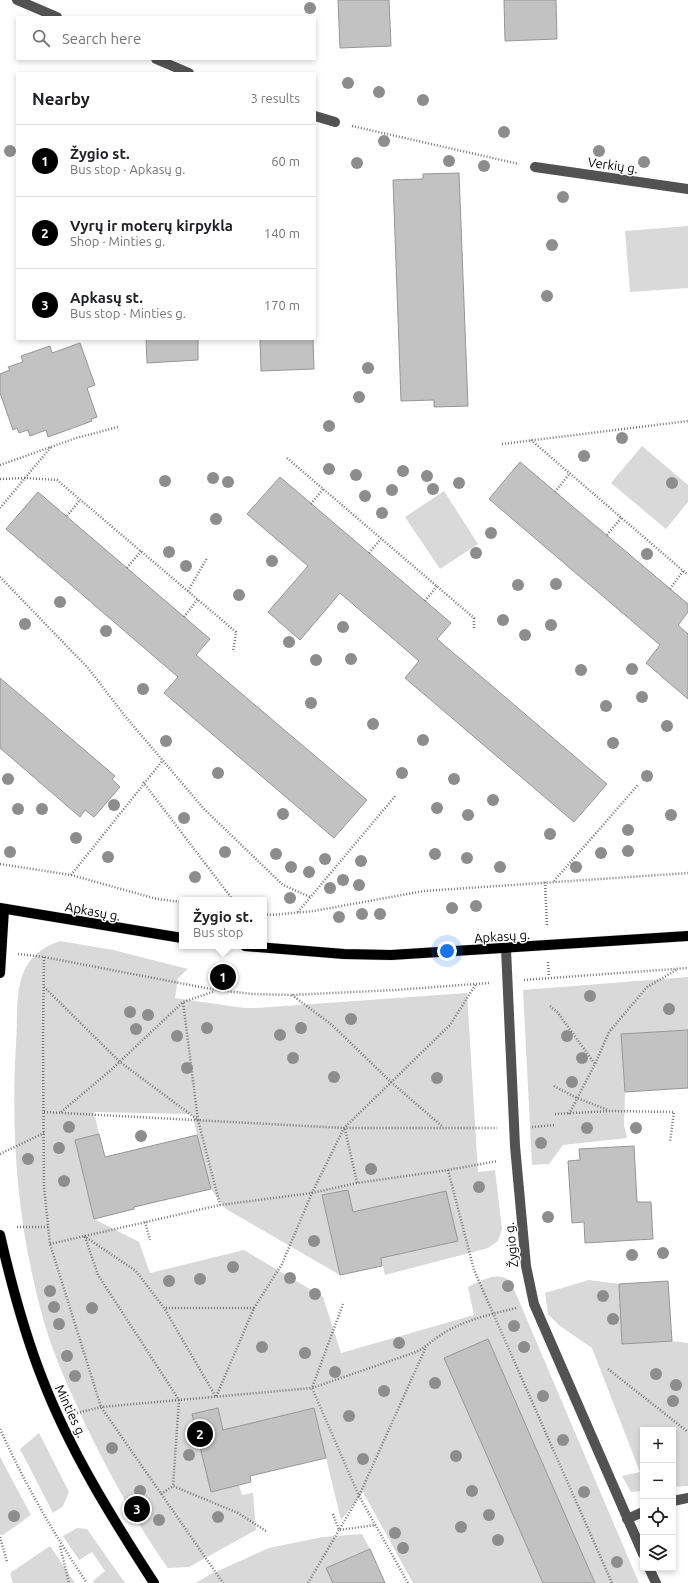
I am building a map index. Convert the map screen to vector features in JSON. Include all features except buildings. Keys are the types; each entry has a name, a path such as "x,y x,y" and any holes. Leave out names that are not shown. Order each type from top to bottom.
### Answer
{"main road":[{"name":"Apkasų g.","path":"2,908 179,938"},
{"path":"0,973 2,952 2,908"},
{"name":"Apkasų g.","path":"267,948 344,954 391,955 688,936"},
{"name":"Minties g.","path":"0,1235 14,1294 42,1378 87,1474 154,1583"}],"street":[{"path":"17,0 55,16"},
{"path":"158,60 187,72"},
{"path":"316,116 335,122"},
{"name":"Verkių g.","path":"535,168 688,189"},
{"name":"Žygio g.","path":"506,948 516,1157 526,1266 534,1304 640,1547"},
{"path":"676,1500 688,1498"},
{"path":"628,1519 640,1513"},
{"path":"650,1571 656,1583"}],"path":[{"path":"335,122 535,168"},
{"path":"502,444 688,421"},
{"path":"0,465 51,447 118,427"},
{"path":"531,440 688,575"},
{"path":"0,508 51,447"},
{"path":"287,458 474,618 474,630"},
{"path":"555,492 570,473"},
{"path":"0,479 25,478 58,480 236,632 233,652"},
{"path":"311,504 323,489"},
{"path":"67,516 80,500"},
{"path":"607,535 622,518"},
{"path":"369,553 381,539"},
{"path":"127,568 141,552"},
{"path":"188,591 206,558"},
{"path":"670,589 683,571"},
{"path":"0,578 88,668 125,716 204,809 283,885 310,897"},
{"path":"425,601 437,586"},
{"path":"184,617 198,599"},
{"path":"71,875 143,782 163,760"},
{"path":"143,782 231,897"},
{"path":"554,882 638,786"},
{"path":"297,913 396,795"},
{"path":"0,864 71,875 157,899 179,902"},
{"path":"267,914 297,913 424,891 688,873"},
{"path":"2,952 44,957 216,990 253,994 291,995 395,990 688,968"},
{"path":"44,957 44,1187 50,1244 101,1407 223,1583"},
{"path":"570,1114 609,1032 647,987 678,969"},
{"path":"216,1397 254,1308 282,1264 312,1193 344,1128 450,1025 476,984"},
{"path":"44,986 120,1062 198,1120"},
{"path":"61,1113 120,1062 183,1002 216,990"},
{"path":"291,995 332,1025 392,1083 443,1128"},
{"path":"183,1002 198,1120 220,1205"},
{"path":"550,1006 558,1013 595,1064"},
{"path":"554,1086 577,1098 610,1111"},
{"path":"555,1114 610,1111 674,1112 670,1142"},
{"path":"44,1112 344,1128 475,1128"},
{"path":"514,1128 556,1125"},
{"path":"344,1128 357,1183"},
{"path":"0,1154 44,1133"},
{"path":"50,1244 220,1205 312,1193 357,1183 448,1170 516,1157"},
{"path":"448,1170 474,1270 612,1583"},
{"path":"145,1222 150,1240"},
{"path":"14,1227 48,1227"},
{"path":"84,1236 136,1271 164,1308 216,1397"},
{"path":"84,1236 98,1275 179,1400 173,1486"},
{"path":"342,1304 312,1388 359,1496 408,1583"},
{"path":"60,1418 101,1407 312,1388 426,1347 451,1329 469,1320 492,1313 534,1304"},
{"path":"164,1308 254,1308"},
{"path":"308,1583 359,1496 426,1347"},
{"path":"608,1369 688,1432"},
{"path":"0,1429 20,1474 60,1544 87,1583"},
{"path":"161,1494 173,1486"},
{"path":"173,1486 238,1513 266,1532"},
{"path":"333,1514 339,1530"},
{"path":"339,1530 376,1525"},
{"path":"0,1537 7,1562"},
{"path":"60,1544 69,1583"}],"shaded area":[{"path":"688,226 688,288 630,292 625,231"},
{"path":"642,446 688,485 688,502 666,529 611,483"},
{"path":"444,491 478,544 440,569 405,517"},
{"path":"60,941 113,950 188,969 178,978 175,998 244,1008 467,993 478,1172 495,1170 502,1229 498,1241 488,1248 385,1275 381,1258 457,1241 446,1191 366,1209 357,1228 348,1190 322,1196 340,1275 226,1209 211,1189 192,1114 94,1112 99,1134 75,1141 94,1219 139,1242 150,1273 244,1250 323,1297 341,1353 474,1315 468,1287 490,1277 496,1276 507,1278 511,1282 639,1583 595,1583 488,1339 444,1358 543,1583 413,1583 363,1492 341,1520 314,1408 235,1427 227,1445 218,1408 192,1414 211,1491 239,1485 242,1495 253,1493 256,1530 189,1567 168,1568 134,1516 86,1426 49,1338 30,1266 19,1192 14,1118 14,1081 18,997 20,982 25,969 32,958 44,949"},
{"path":"688,977 688,1030 621,1034 625,1092 624,1125 627,1138 563,1145 549,1164 532,1165 523,990"},
{"path":"589,1280 619,1284 622,1344 672,1341 688,1343 688,1486 676,1487 676,1427 640,1427 640,1472 592,1348 560,1326 548,1314 545,1293"},
{"path":"39,1433 69,1492 63,1506 53,1513 20,1449"},
{"path":"0,1457 31,1515 3,1535 0,1535"},
{"path":"640,1472 640,1491 631,1492 622,1476"},
{"path":"77,1528 87,1529 125,1583 94,1583 93,1581 105,1571 92,1552 79,1560 63,1536"},
{"path":"362,1534 370,1549 326,1568 333,1583 196,1583 209,1575 269,1548 323,1537"},
{"path":"50,1546 75,1583 13,1583 10,1573"}],"place":[{"name":"Žygio st.","path":"223,977"},
{"name":"Vyrų ir moterų kirpykla","path":"200,1434"},
{"name":"Apkasų st.","path":"137,1509"}]}
